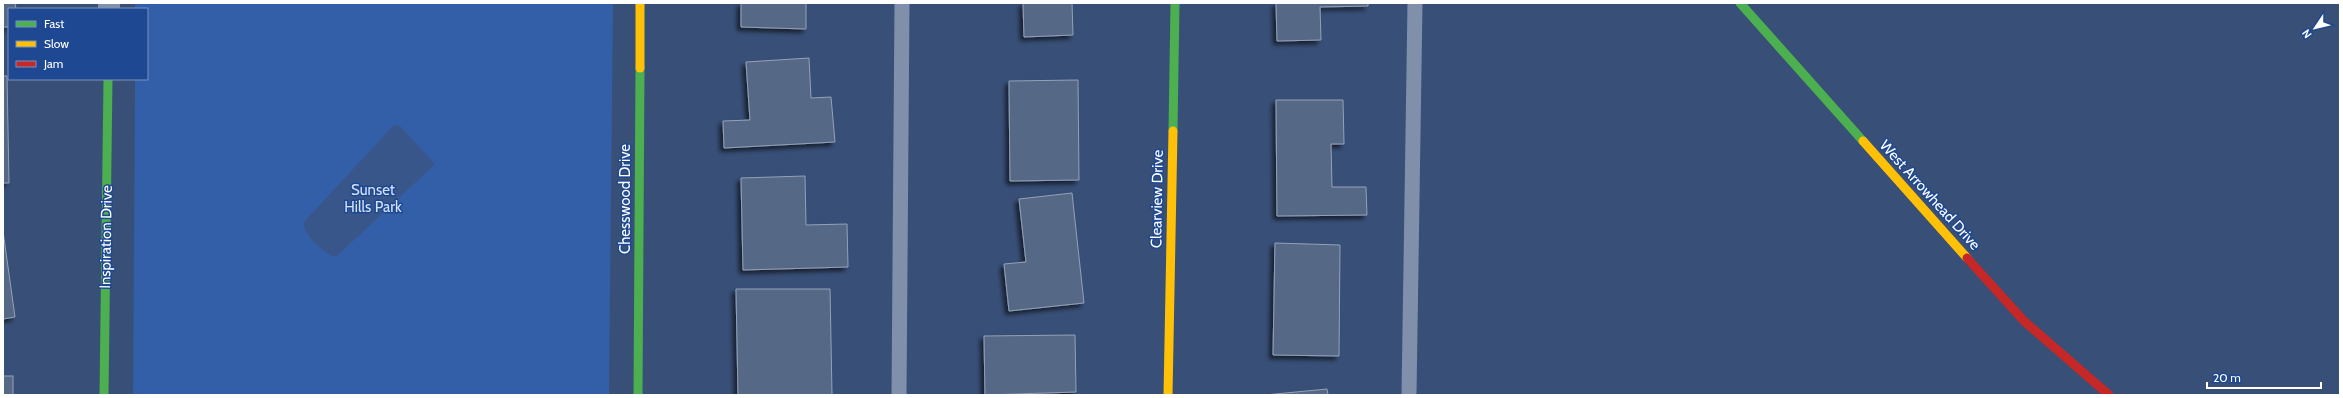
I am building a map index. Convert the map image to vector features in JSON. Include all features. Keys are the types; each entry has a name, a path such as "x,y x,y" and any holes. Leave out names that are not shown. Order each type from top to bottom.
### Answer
{"street":[{"name":"Chesswood Drive","path":"638,395 640,3"},
{"name":"Clearview Drive","path":"1168,395 1175,3"},
{"name":"West Arrowhead Drive","path":"1740,3 2024,321 2109,395"},
{"name":"Inspiration Drive","path":"104,395 108,80"}],"lane":[{"path":"900,395 902,3"},
{"path":"1409,395 1415,3"}],"green space":[{"name":"Sunset Hills Park","path":"135,3 613,3 609,395 133,395 135,80 148,80 148,8 135,8"}],"shaded area":[{"path":"394,125 400,126 435,164 338,255 334,257 325,252 314,242 306,232 304,222"}],"building":[{"path":"3,3 15,3 16,8 8,8 8,27 3,27"},
{"path":"741,3 806,3 806,29 741,27"},
{"path":"1023,3 1072,3 1073,35 1024,37"},
{"path":"1276,3 1368,3 1368,6 1320,7 1321,40 1277,41"},
{"path":"809,58 811,98 831,97 835,142 724,148 723,121 750,120 746,62"},
{"path":"3,76 7,76 9,183 3,183"},
{"path":"1078,80 1079,180 1010,181 1009,81"},
{"path":"1276,100 1343,100 1344,144 1331,144 1332,187 1366,187 1367,215 1277,216"},
{"path":"805,176 806,225 847,224 848,267 743,270 741,178"},
{"path":"1072,193 1084,303 1009,311 1004,264 1026,262 1019,199"},
{"path":"3,231 15,317 3,319"},
{"path":"1275,243 1340,245 1339,356 1273,355"},
{"path":"736,289 830,289 832,395 738,395"},
{"path":"1075,335 1076,392 985,395 984,336"},
{"path":"3,376 13,376 13,395 3,395"},
{"path":"1327,389 1328,395 1265,395"}],"traffic: fast":[{"path":"1173,131 1175,3"},
{"path":"1740,3 1863,141"},
{"path":"638,395 640,68"},
{"path":"104,395 108,80"}],"traffic: slow":[{"path":"640,3 640,68"},
{"path":"1168,395 1173,131"},
{"path":"1863,141 1967,258"}],"traffic: jam":[{"path":"1967,258 2024,321 2109,395"}]}
